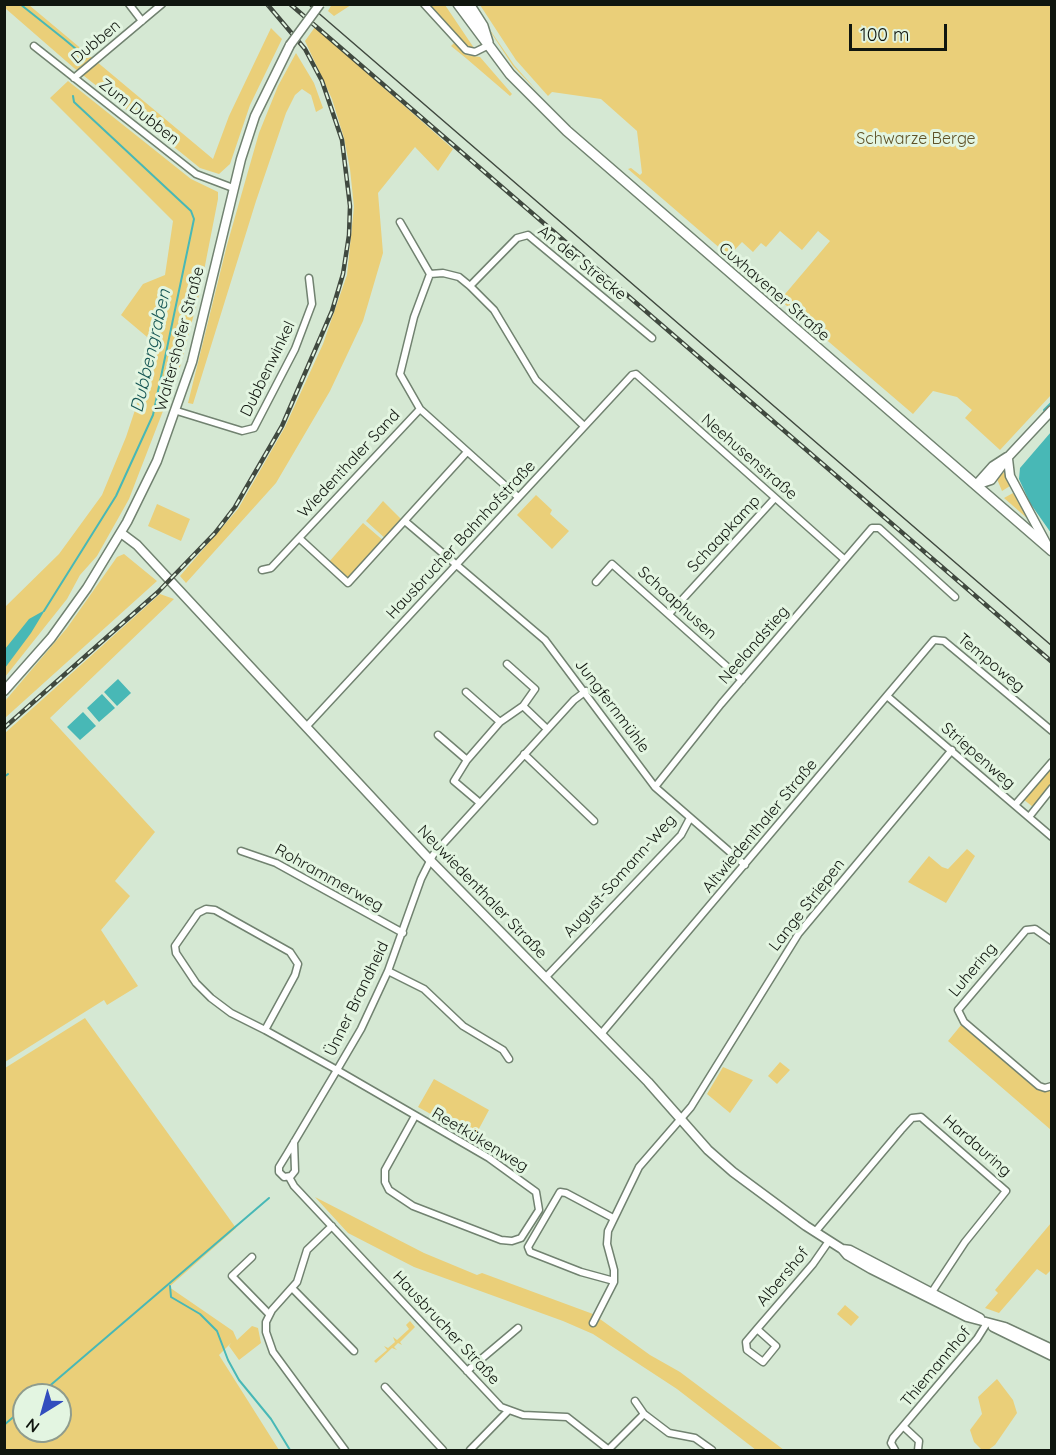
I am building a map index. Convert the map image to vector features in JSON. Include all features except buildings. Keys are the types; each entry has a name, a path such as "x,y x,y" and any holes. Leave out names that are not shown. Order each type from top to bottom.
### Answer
{"main road":[{"name":"Cuxhavener Straße","path":"458,4 529,95 585,148 1051,551"},
{"name":"Cuxhavener Straße","path":"469,4 483,26 489,45"}],"street":[{"path":"129,4 142,21"},
{"name":"Dubben","path":"74,78 162,4"},
{"name":"Waltershofer Straße","path":"4,691 66,619 121,533 148,482 177,411 201,330 233,188 255,116 290,45 320,4"},
{"path":"424,4 466,50 475,52 489,45"},
{"name":"Zum Dubben","path":"34,46 196,174 233,188"},
{"path":"400,222 430,274"},
{"name":"An der Strecke","path":"470,286 517,238 528,235 652,338"},
{"path":"430,274 443,273 459,277 470,286 494,310 536,380 584,426"},
{"path":"430,274 414,317 400,374 420,409 518,497"},
{"name":"Dubbenwinkel","path":"177,411 242,431 254,428 295,350 312,304 309,278"},
{"name":"Hausbrucher Bahnhofstraße","path":"306,727 629,376 636,374"},
{"name":"Neehusenstraße","path":"636,374 844,559"},
{"name":"Wiedenthaler Sand","path":"261,570 271,568 420,409"},
{"path":"976,484 989,482 1009,456 1052,411"},
{"name":"Wiedenthaler Sand","path":"299,538 348,583 406,522 467,452"},
{"path":"1009,456 1010,476 1051,551"},
{"name":"Schaapkamp","path":"669,614 775,498"},
{"path":"406,522 457,564"},
{"name":"Neelandstieg","path":"655,787 742,680 870,530 879,528 955,597"},
{"name":"Neuwiedenthaler Straße","path":"121,533 136,545 430,860 602,1034 733,1172 842,1249 847,1256 1052,1356"},
{"name":"Jungfernmühle","path":"457,564 545,640 586,691 655,787 745,865"},
{"name":"Schaaphusen","path":"596,582 612,564 742,680"},
{"name":"Altwiedenthaler Straße","path":"602,1034 931,643 940,639"},
{"name":"Tempoweg","path":"940,639 1052,731"},
{"path":"480,803 454,781 467,760 500,722 523,706 535,689 507,664"},
{"path":"430,860 547,729 586,691"},
{"path":"466,692 500,722"},
{"name":"Striepenweg","path":"887,696 1052,837"},
{"path":"523,706 547,729"},
{"path":"438,735 467,760"},
{"name":"Lange Striepen","path":"614,1281 607,1237 613,1218 645,1158 681,1119 699,1094 799,933 952,750"},
{"path":"524,754 594,820"},
{"path":"1015,805 1052,762"},
{"path":"1029,817 1052,788"},
{"name":"August-Somann-Weg","path":"545,978 681,835 690,818"},
{"name":"Rohrammerweg","path":"241,851 276,863 403,933"},
{"name":"Ünner Brandheid","path":"294,1142 295,1167 289,1177 280,1174 279,1168 294,1142 361,1029 388,971 430,860"},
{"name":"Reetkükenweg","path":"265,1030 296,975 298,964 291,952 215,910 206,909 198,913 175,946 176,952 196,983 211,999 231,1013 337,1070 498,1164 536,1192 539,1210 524,1236 515,1241 501,1240 412,1206 389,1190 385,1182 384,1170 415,1116"},
{"name":"Luhering","path":"1052,941 1035,928 1026,930 958,1010 964,1022 1039,1086 1045,1088 1052,1086"},
{"path":"388,971 424,989 463,1026 503,1050 509,1059"},
{"name":"Hardauring","path":"815,1232 912,1118 921,1117 1006,1191 959,1250 929,1295"},
{"name":"Hausbrucher Straße","path":"289,1177 294,1186 467,1371 508,1411"},
{"path":"593,1323 614,1281 581,1272 530,1252 528,1247 560,1192 613,1218"},
{"path":"332,1226 307,1250 293,1289 269,1314 265,1327 270,1347 345,1450"},
{"name":"Albershof","path":"757,1329 776,1346 763,1362 745,1347 757,1329 813,1264 829,1241"},
{"path":"252,1257 232,1276 269,1314"},
{"path":"293,1289 354,1351"},
{"name":"Neuwiedenthaler Straße","path":"987,1323 1005,1327 1052,1349"},
{"name":"Thiemannhof","path":"895,1450 891,1441 977,1339 987,1323"},
{"path":"467,1371 514,1329 518,1328"},
{"path":"385,1387 443,1450"},
{"path":"634,1401 644,1414 669,1433 695,1438 712,1450"},
{"path":"470,1450 508,1411 567,1417 609,1450 644,1414"},
{"name":"Thiemannhof","path":"904,1427 919,1441 918,1450"},
{"path":"477,1444 483,1450"}],"green space":[{"path":"332,4 351,5 334,16 328,11"},
{"path":"5,5 29,5 213,159 229,116 271,28 282,39 250,105 230,164 219,174 200,168 74,68 5,8"},
{"path":"430,5 445,5 474,48 468,48"},
{"path":"473,5 514,65 539,93 513,66"},
{"name":"Schwarze Berge","path":"480,5 1051,5 1051,395 1000,450 965,418 972,410 957,397 933,391 913,414 780,300 830,241 818,231 802,250 780,231 766,247 761,243 753,252 742,242 729,256 628,169 631,168 640,175 642,173 637,131 601,99 552,92 548,96 516,60"},
{"path":"315,27 453,149 438,171 415,147 378,193 383,253 363,321 330,391 276,483 186,583 180,576 238,509 285,427 323,344 347,275 354,207 350,169 344,138 332,99 305,41"},
{"path":"454,43 466,55 480,57 512,94 510,96 451,46"},
{"path":"296,53 314,83 323,108 316,112 311,95 302,89 295,95 286,113 193,404 188,403 227,245 259,133 278,86"},
{"path":"68,81 191,179 218,192 218,199 200,291 180,367 129,499 97,556 80,575 67,599 5,677 5,607 59,554 102,495 126,437 146,377 153,342 121,315 143,284 165,275 173,221 50,98"},
{"path":"1004,472 1010,486 1002,491 997,479"},
{"path":"1013,493 1028,519 1004,498"},
{"path":"536,495 552,510 550,514 569,531 552,549 517,515"},
{"path":"383,501 404,522 387,540 366,521"},
{"path":"157,504 190,519 181,541 148,526"},
{"path":"363,523 385,542 348,581 328,563"},
{"path":"124,554 157,581 5,718 5,701 67,628 117,557"},
{"path":"160,594 174,599 50,718 155,832 115,881 130,896 101,930 138,986 107,1005 104,1000 5,1062 5,733"},
{"path":"1051,765 1051,784 1033,807 1023,799"},
{"path":"967,849 975,856 946,903 908,882 929,856 948,869"},
{"path":"85,1018 236,1228 169,1287 233,1331 237,1340 252,1326 258,1328 261,1343 239,1360 229,1346 231,1343 219,1355 279,1450 5,1450 5,1068"},
{"path":"962,1024 1039,1086 1051,1092 1051,1130 948,1041"},
{"path":"780,1062 790,1070 777,1084 768,1076"},
{"path":"723,1067 753,1080 730,1113 707,1094"},
{"path":"434,1079 489,1110 474,1138 418,1107"},
{"path":"315,1197 424,1253 477,1275 482,1273 593,1314 650,1355 680,1372 784,1450 756,1450 677,1389 593,1334 414,1267 348,1233"},
{"path":"1051,1223 1051,1270 1046,1275 1037,1269 999,1313 985,1308 998,1293 995,1290"},
{"path":"845,1305 859,1317 851,1326 837,1314"},
{"path":"410,1321 415,1327 400,1342 402,1345 398,1343 394,1347 397,1350 392,1348 376,1363 374,1361 387,1350 384,1346 388,1348 395,1342 393,1337 397,1340 409,1329 406,1325"},
{"path":"997,1379 1013,1400 1017,1413 995,1445 988,1450 982,1450 974,1442 970,1430 982,1414 978,1397"}],"water":[{"path":"1051,432 1051,533 1030,503 1019,479 1020,468"},
{"path":"45,610 5,668 5,649 29,619"},
{"path":"118,679 131,693 117,706 104,692"},
{"path":"102,694 115,708 99,722 87,708"},
{"path":"83,712 96,726 80,740 67,727"}],"waterway":[{"name":"Dubbengraben","path":"20,4 76,49 76,55"},
{"name":"Dubbengraben","path":"44,611 116,496 153,415 194,219 191,211 74,102 73,96"},
{"path":"1044,410 1052,402"},
{"path":"4,777 8,774"},
{"path":"53,1383 269,1198"},
{"path":"170,1286 171,1297 200,1314 217,1331 228,1360 239,1380 271,1419 290,1450"},
{"path":"4,1425 12,1418"}],"tram line":[{"path":"308,4 1052,646"}],"railway":[{"path":"4,728 158,592 215,533 235,507 282,426 332,311 343,274 349,235 350,206 342,140 322,81 305,49 267,4"},
{"path":"290,4 1052,662"}]}
